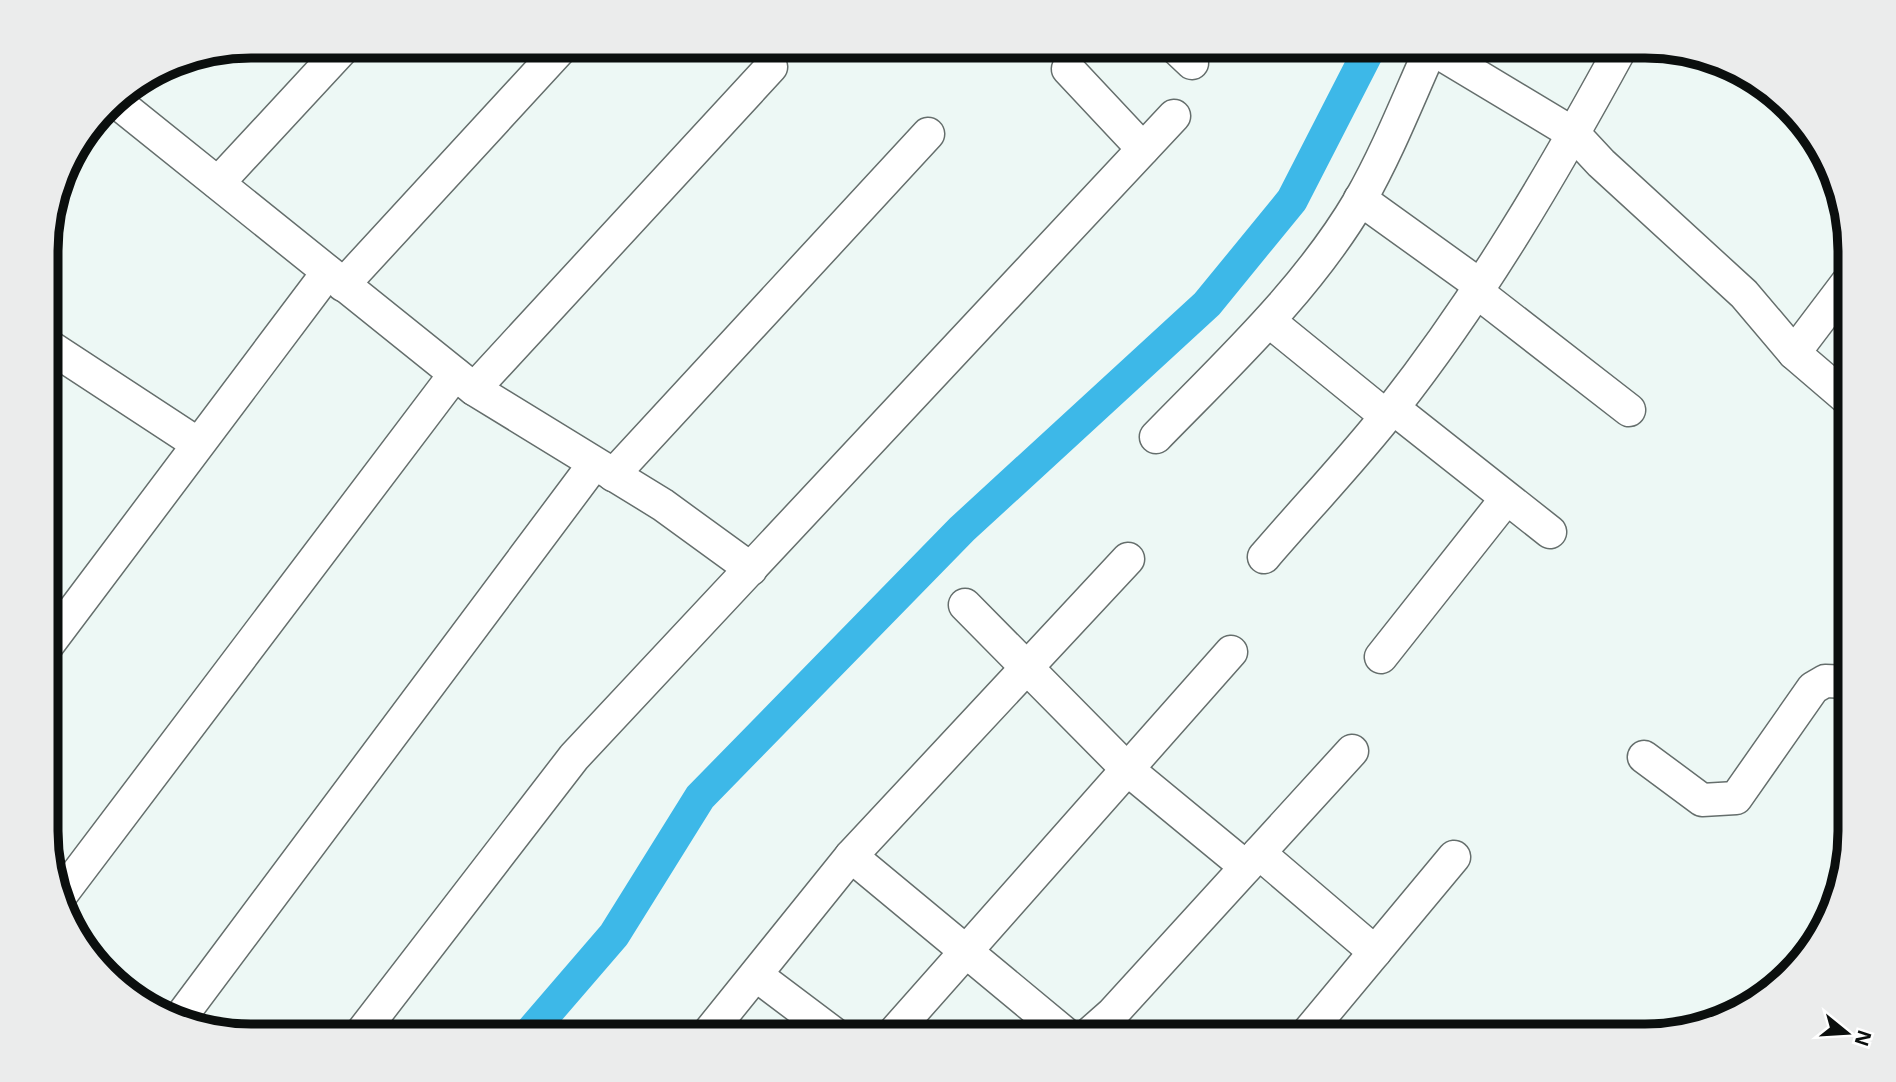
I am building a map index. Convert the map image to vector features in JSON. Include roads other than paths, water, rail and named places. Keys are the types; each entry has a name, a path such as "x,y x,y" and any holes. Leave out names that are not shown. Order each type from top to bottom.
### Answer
{"street":[{"path":"218,183 334,58"},
{"path":"58,631 198,444 335,278 551,58"},
{"path":"1156,437 1269,321 1337,234 1360,199 1426,58"},
{"path":"1449,58 1574,134 1601,163 1744,294 1794,353 1838,391"},
{"path":"1264,557 1389,412 1479,289 1574,134 1615,58"},
{"path":"66,888 464,382 771,67"},
{"path":"1068,69 1143,149"},
{"path":"123,107 464,382 663,505 751,569"},
{"path":"369,1024 574,757 1174,116"},
{"path":"184,1012 604,470 928,134"},
{"path":"1360,199 1479,289 1629,410"},
{"path":"1794,353 1838,295"},
{"path":"1269,321 1550,533"},
{"path":"58,353 198,444"},
{"path":"1381,657 1506,499"},
{"path":"716,1024 851,856 1128,559"},
{"path":"965,605 1025,669 1127,769 1375,952"},
{"path":"901,1024 1231,652"},
{"path":"1644,757 1702,800 1736,798 1813,688 1825,681 1838,682"},
{"path":"1101,1024 1352,751"},
{"path":"851,856 1054,1024"},
{"path":"1315,1024 1454,857"},
{"path":"756,975 821,1024"}],"waterway":[{"path":"537,1024 614,935 700,797 962,529 1207,304 1292,200 1365,58"}]}
